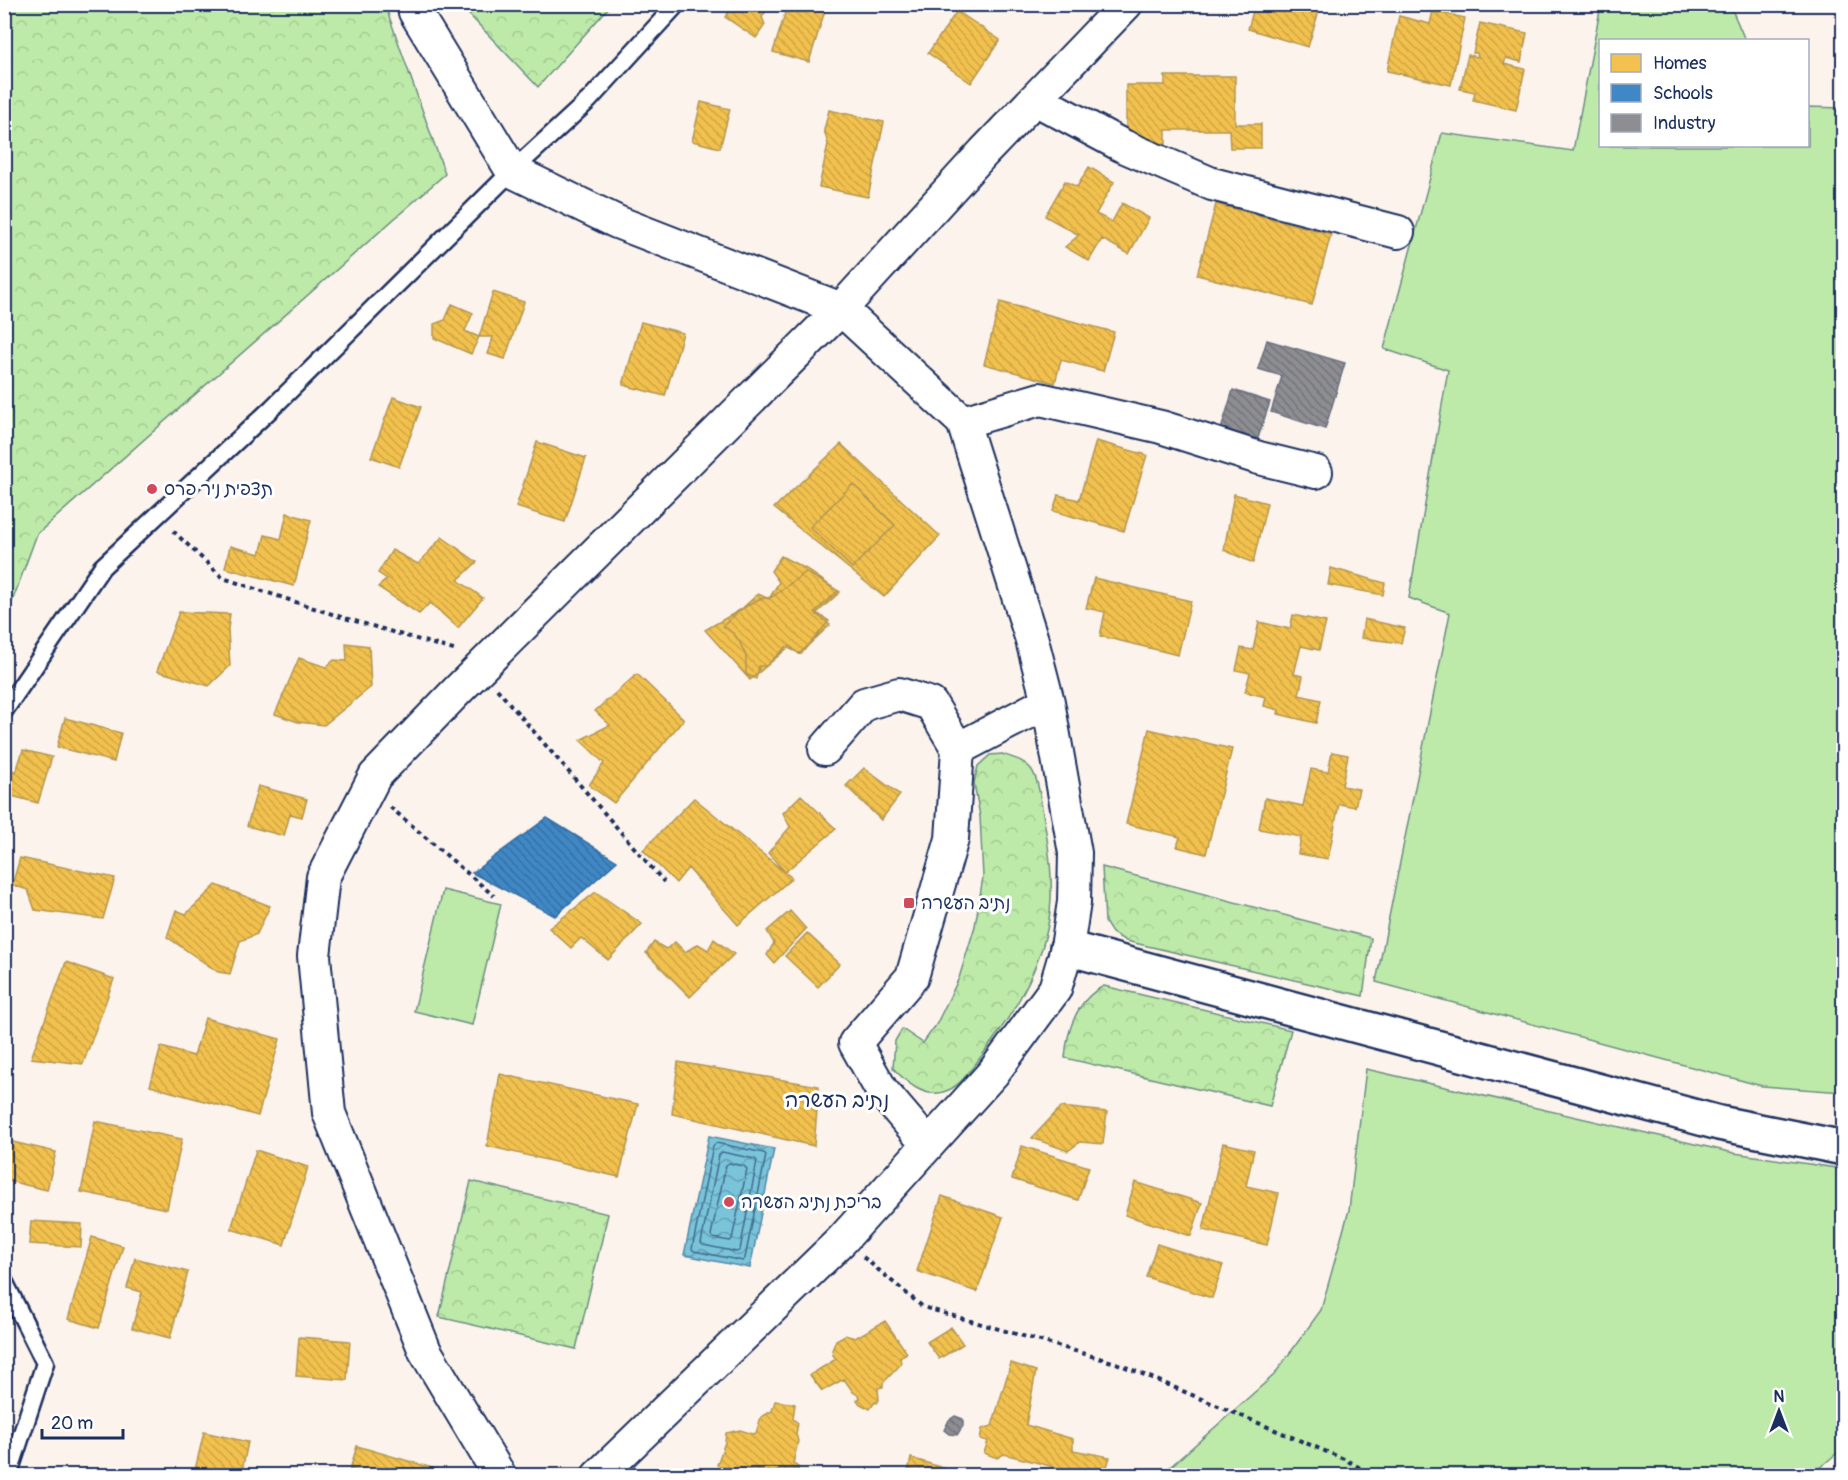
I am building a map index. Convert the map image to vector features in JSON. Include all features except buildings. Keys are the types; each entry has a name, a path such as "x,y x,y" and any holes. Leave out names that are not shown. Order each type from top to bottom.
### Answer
{"street":[{"path":"413,4 415,12 512,171 617,222 840,309 963,422 1032,640 1048,702 1075,853 1074,902 1067,948 1054,989 993,1073 842,1240 598,1476"},
{"path":"500,1476 425,1351 329,1113 314,956 323,877 375,776 840,309 1126,4"},
{"path":"1035,99 1123,146 1212,184 1398,232"},
{"path":"963,422 1040,399 1161,427 1259,458 1316,472"},
{"path":"825,749 864,704 899,694 932,704 958,749 952,839 912,977 855,1043 882,1091 928,1145"},
{"path":"958,749 1048,702"},
{"path":"1067,948 1719,1123 1844,1148"}],"lane":[{"path":"4,711 102,567 272,408 512,171 589,100 677,4"},
{"path":"4,1281 45,1362 8,1476"}],"path":[{"path":"158,516 223,578 338,616 449,647 482,666 664,882"},
{"path":"368,789 494,896"},
{"path":"842,1240 923,1307 1116,1362 1344,1459 1375,1476"}],"green space":[{"path":"5,4 385,5 445,174 37,534 5,621"},
{"path":"460,5 611,5 538,87"},
{"path":"1601,5 1730,5 1745,39 1599,39 1599,147 1809,147 1809,107 1843,108 1843,1092 1762,1086 1376,982 1450,613 1409,598 1448,370 1384,349 1442,133 1573,151"},
{"path":"1002,754 1027,765 1033,772 1038,785 1047,838 1051,884 1047,930 1028,983 988,1047 958,1084 943,1092 929,1093 915,1088 893,1068 895,1041 902,1029 923,1043 936,1025 959,978 975,926 983,877 980,816 974,783 978,766 990,755"},
{"path":"1102,867 1371,938 1363,996 1126,941 1112,933 1105,922"},
{"path":"443,890 501,904 472,1025 414,1011"},
{"path":"1104,986 1291,1030 1270,1106 1065,1058 1068,1037 1075,1016 1087,999"},
{"path":"1366,1069 1734,1153 1843,1169 1843,1448 1810,1476 1161,1475 1274,1375 1321,1310 1349,1210"},
{"path":"471,1181 608,1214 576,1349 439,1317"}],"water":[{"name":"בריכת נתיב העשרה","path":"709,1136 774,1149 750,1268 684,1255"}],"place":[{"name":"תצפית ניר פרס","path":"152,489"},
{"name":"נתיב העשרה","path":"909,903"},
{"name":"בריכת נתיב העשרה","path":"729,1202"}],"district":[{"name":"נתיב העשרה","path":"837,1100"}]}
